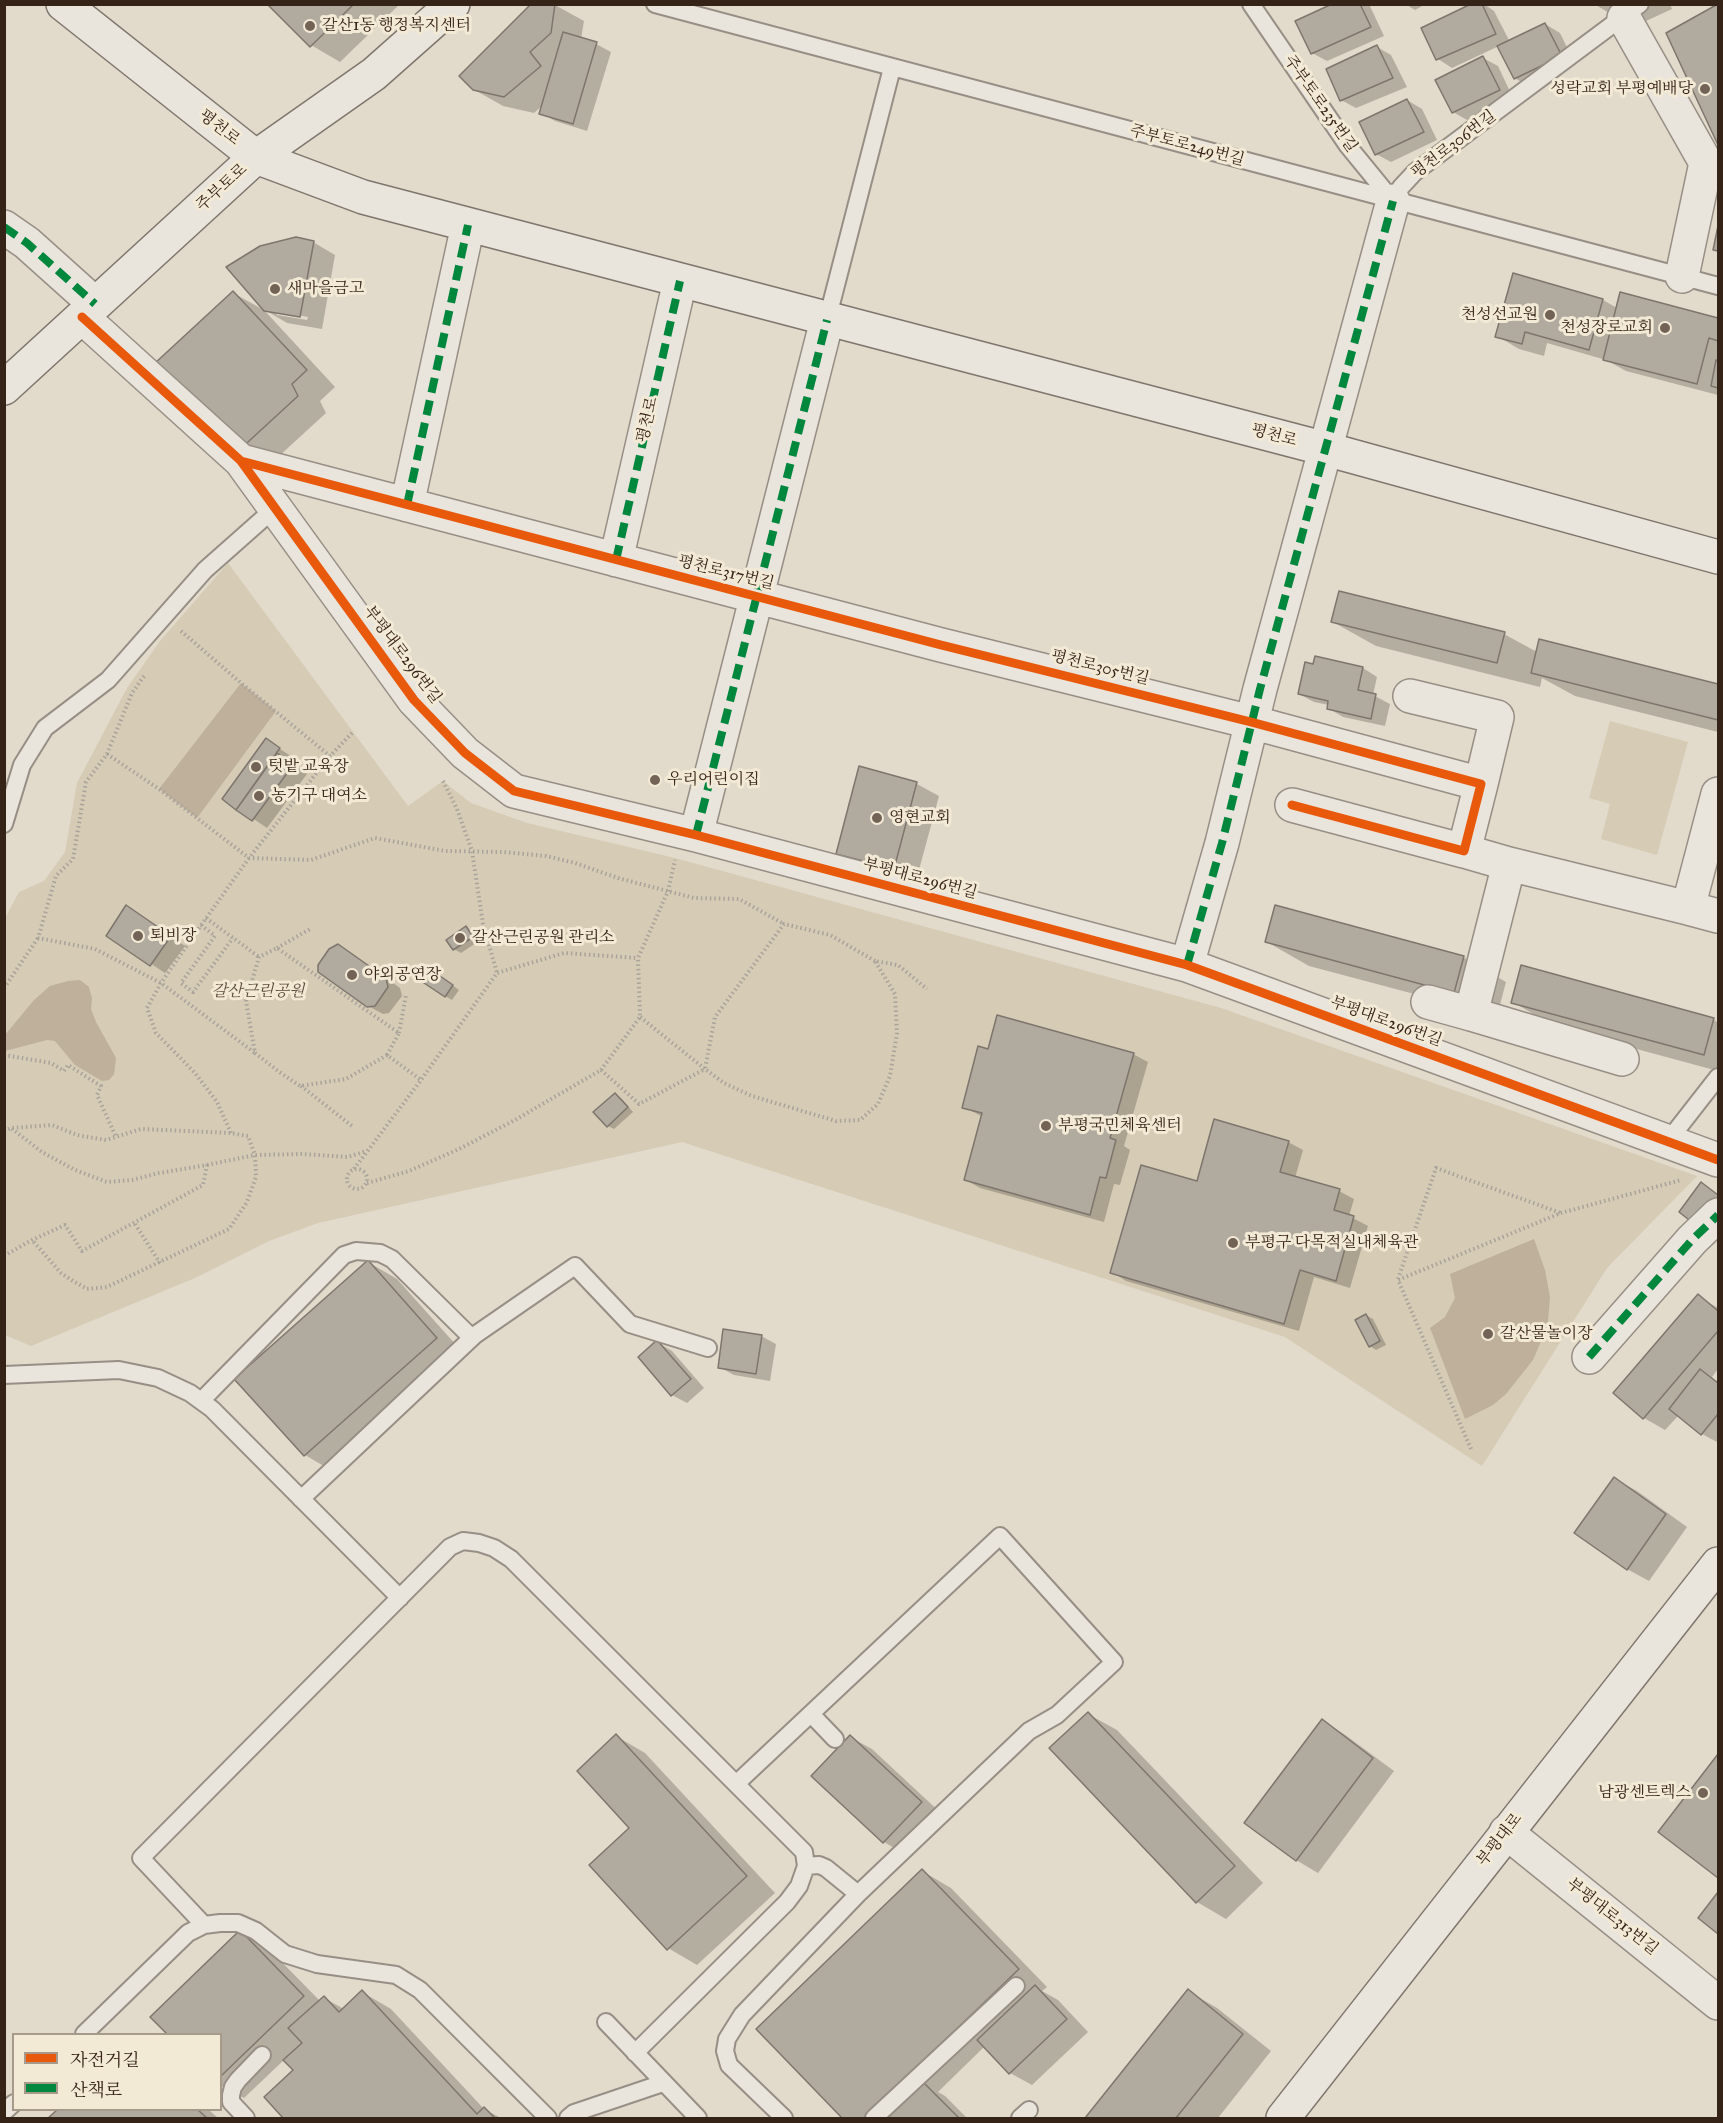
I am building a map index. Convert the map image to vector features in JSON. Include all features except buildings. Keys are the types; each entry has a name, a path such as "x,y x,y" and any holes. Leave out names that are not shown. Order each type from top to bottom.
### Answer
{"street":[{"name":"평천로","path":"63,4 256,157 363,198 1326,449 1719,557"},
{"name":"주부토로","path":"4,388 256,157 374,74 453,4"},
{"path":"1632,11 1706,163 1682,276"},
{"name":"평천로306번길","path":"1326,449 1393,201"},
{"path":"407,505 468,225"},
{"name":"부평대로296번길","path":"4,226 27,243 88,311 241,461 414,700 465,753 514,790 686,846 1186,965 1719,1160"},
{"name":"평천로","path":"616,560 680,281"},
{"name":"평천로317번길","path":"686,846 757,596 827,320"},
{"path":"1186,965 1222,843 1251,722 1326,449"},
{"name":"부평대로296번길","path":"241,461 504,530"},
{"name":"평천로317번길","path":"504,530 941,645"},
{"name":"평천로305번길","path":"941,645 1251,722 1481,784"},
{"path":"1410,696 1497,717 1464,851"},
{"path":"1688,908 1719,794"},
{"path":"1292,805 1509,864 1719,916"},
{"path":"1471,1014 1509,864"},
{"path":"1428,1002 1622,1059"},
{"path":"1589,1357 1692,1240 1719,1215"},
{"name":"부평대로","path":"1283,2118 1719,1564"},
{"name":"부평대로313번길","path":"1506,1832 1719,2003"}],"lane":[{"name":"주부토로249번길","path":"655,4 1719,286"},
{"name":"주부토로235번길","path":"1251,4 1348,146 1393,201"},
{"name":"평천로306번길","path":"1393,201 1401,187 1415,172 1632,11"},
{"path":"827,320 892,68"},
{"path":"4,824 22,765 45,728 108,680 205,570 275,508"},
{"path":"1668,1142 1719,1077"},
{"path":"201,1401 344,1255 357,1251 380,1253 392,1259 472,1338"},
{"path":"301,1499 472,1338 575,1266 630,1324 708,1348"},
{"path":"4,1375 119,1370 158,1378 190,1393 212,1409 400,1598"},
{"path":"737,1783 1000,1536 1114,1662 1057,1715 1029,1731 858,1894 742,2015 727,2039 725,2051 729,2065 784,2118"},
{"path":"204,1925 141,1858 450,1547 463,1541 494,1548 511,1559 804,1852 806,1866 800,1886 787,1902 635,2053"},
{"path":"811,1714 836,1740"},
{"path":"806,1866 819,1865 826,1868 858,1894"},
{"path":"85,2033 188,1933 204,1925 238,1923 256,1931 285,1954 317,1964 396,1975 420,1990 548,2118"},
{"path":"874,2118 1016,1986"},
{"path":"606,2022 698,2118"},
{"path":"246,2118 231,2102 232,2087 262,2055"},
{"path":"568,2118 574,2113 663,2083"}],"path":[{"path":"173,639 188,622"},
{"path":"180,630 330,756"},
{"path":"4,988 38,938 56,876 73,859 86,782 107,754 132,693 146,674"},
{"path":"231,1133 217,1102 195,1073 156,1033 147,1008 161,983 249,858 330,756 352,733"},
{"path":"107,754 159,789 249,858 311,860 375,838 445,851 504,852 546,856 694,898 739,899 784,924 830,935 875,960 898,965 927,989"},
{"path":"443,781 457,809 472,851 483,924 497,973"},
{"path":"638,958 564,953 497,973 421,1080 347,1176 349,1186 359,1189 367,1183 409,1171 459,1149 515,1120 601,1070 640,1017 638,958 686,846"},
{"path":"206,918 259,957"},
{"path":"705,1069 715,1017 784,924"},
{"path":"201,925 215,936 181,983 193,992 233,938"},
{"path":"255,1053 246,1001 259,957 312,928"},
{"path":"38,938 94,949 161,983 352,1126"},
{"path":"277,948 399,1033"},
{"path":"640,1017 724,1083 752,1096 836,1121 860,1120 878,1104 890,1076 897,1033 894,994 875,960"},
{"path":"300,1086 346,1079 387,1055 399,1033 406,995"},
{"path":"4,1055 51,1063 64,1071 68,1065 101,1086 97,1095 116,1137"},
{"path":"387,1055 421,1080"},
{"path":"601,1070 639,1104 705,1069"},
{"path":"4,1131 12,1128 51,1125 77,1135 106,1140 141,1129 231,1133 248,1136 255,1155 256,1177 247,1202 229,1228 107,1287 87,1289 61,1273 32,1240"},
{"path":"12,1128 42,1152 75,1170 107,1182 132,1180 255,1155 303,1154 348,1157 368,1150"},
{"path":"4,1256 65,1225 82,1251 203,1185 207,1165"},
{"path":"1471,1449 1398,1280 1436,1168 1561,1212"},
{"path":"354,1169 364,1172 367,1183"},
{"path":"1398,1280 1561,1212 1685,1179"},
{"path":"135,1224 160,1263"}],"green space":[{"name":"갈산근린공원","path":"228,563 408,806 443,781 471,803 527,823 675,858 1221,1008 1697,1176 1607,1268 1482,1466 1285,1337 682,1142 318,1223 269,1241 195,1278 31,1346 5,1335 5,918 19,892 44,881 65,852 77,783 127,688 160,641"},
{"path":"1610,721 1688,742 1657,855 1601,839 1610,804 1589,798"}],"shaded area":[{"path":"241,683 276,711 197,818 159,789"},
{"path":"80,980 89,987 92,998 91,1009 116,1058 114,1074 109,1080 102,1081 75,1065 55,1041 47,1040 5,1051 5,1035 34,1000 50,986"},
{"name":"갈산물놀이장","path":"1534,1239 1545,1270 1550,1297 1548,1321 1542,1339 1533,1360 1506,1394 1493,1405 1465,1419 1430,1328 1445,1317 1455,1298 1450,1274"}],"marked path":[{"path":"1187,965 1222,843 1260,689 1393,201"},
{"path":"407,505 468,225"},
{"path":"4,227 27,243 95,304"},
{"path":"616,560 680,281"},
{"path":"696,835 827,320"},
{"path":"1589,1357 1692,1240 1718,1215"}],"cycle path":[{"path":"82,317 241,461 414,700 465,753 514,791 696,835 1187,965 1718,1160"},
{"path":"241,461 941,645 1251,722 1481,784 1464,851 1292,805"}],"place":[{"name":"갈산1동 행정복지센터","path":"310,26"},
{"name":"성락교회 부평예배당","path":"1705,89"},
{"name":"새마을금고","path":"275,289"},
{"name":"천성선교원","path":"1550,315"},
{"name":"천성장로교회","path":"1665,328"},
{"name":"텃밭 교육장","path":"256,767"},
{"name":"우리어린이집","path":"655,780"},
{"name":"농기구 대여소","path":"259,796"},
{"name":"영현교회","path":"877,818"},
{"name":"퇴비장","path":"138,936"},
{"name":"갈산근린공원 관리소","path":"460,938"},
{"name":"야외공연장","path":"352,975"},
{"name":"부평국민체육센터","path":"1046,1126"},
{"name":"부평구 다목적실내체육관","path":"1233,1243"},
{"name":"갈산물놀이장","path":"1488,1334"},
{"name":"남광센트렉스","path":"1703,1793"}]}
